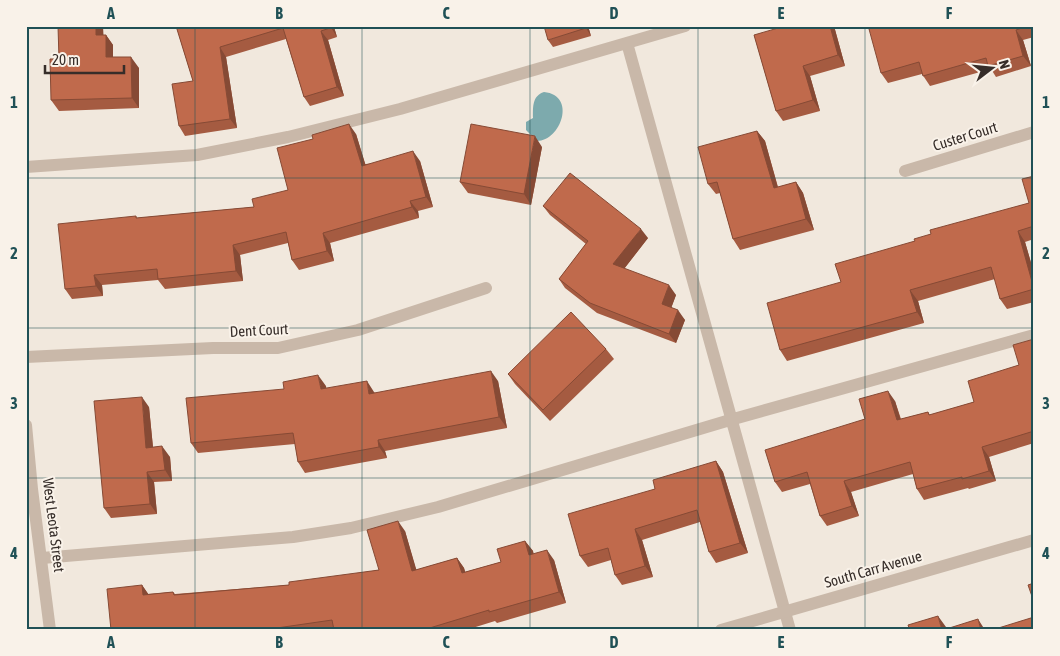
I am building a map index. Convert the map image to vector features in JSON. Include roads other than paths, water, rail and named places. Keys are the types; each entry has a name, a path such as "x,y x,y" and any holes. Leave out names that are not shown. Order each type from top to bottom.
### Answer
{"street":[{"path":"26,167 197,155 288,137 400,109 685,26"},
{"path":"627,43 730,420 790,630"},
{"name":"Custer Court","path":"905,171 1034,132"},
{"name":"Dent Court","path":"26,357 214,348 278,348 358,330 486,288"},
{"path":"42,558 293,537 350,528 438,507 730,420 1034,335"},
{"name":"West Leota Street","path":"26,424 32,489 50,630"},
{"name":"South Carr Avenue","path":"721,630 1034,540"}],"water":[{"path":"544,92 554,95 560,101 563,109 562,118 553,134 546,139 537,141 526,130 526,122 533,118 535,99"}]}
